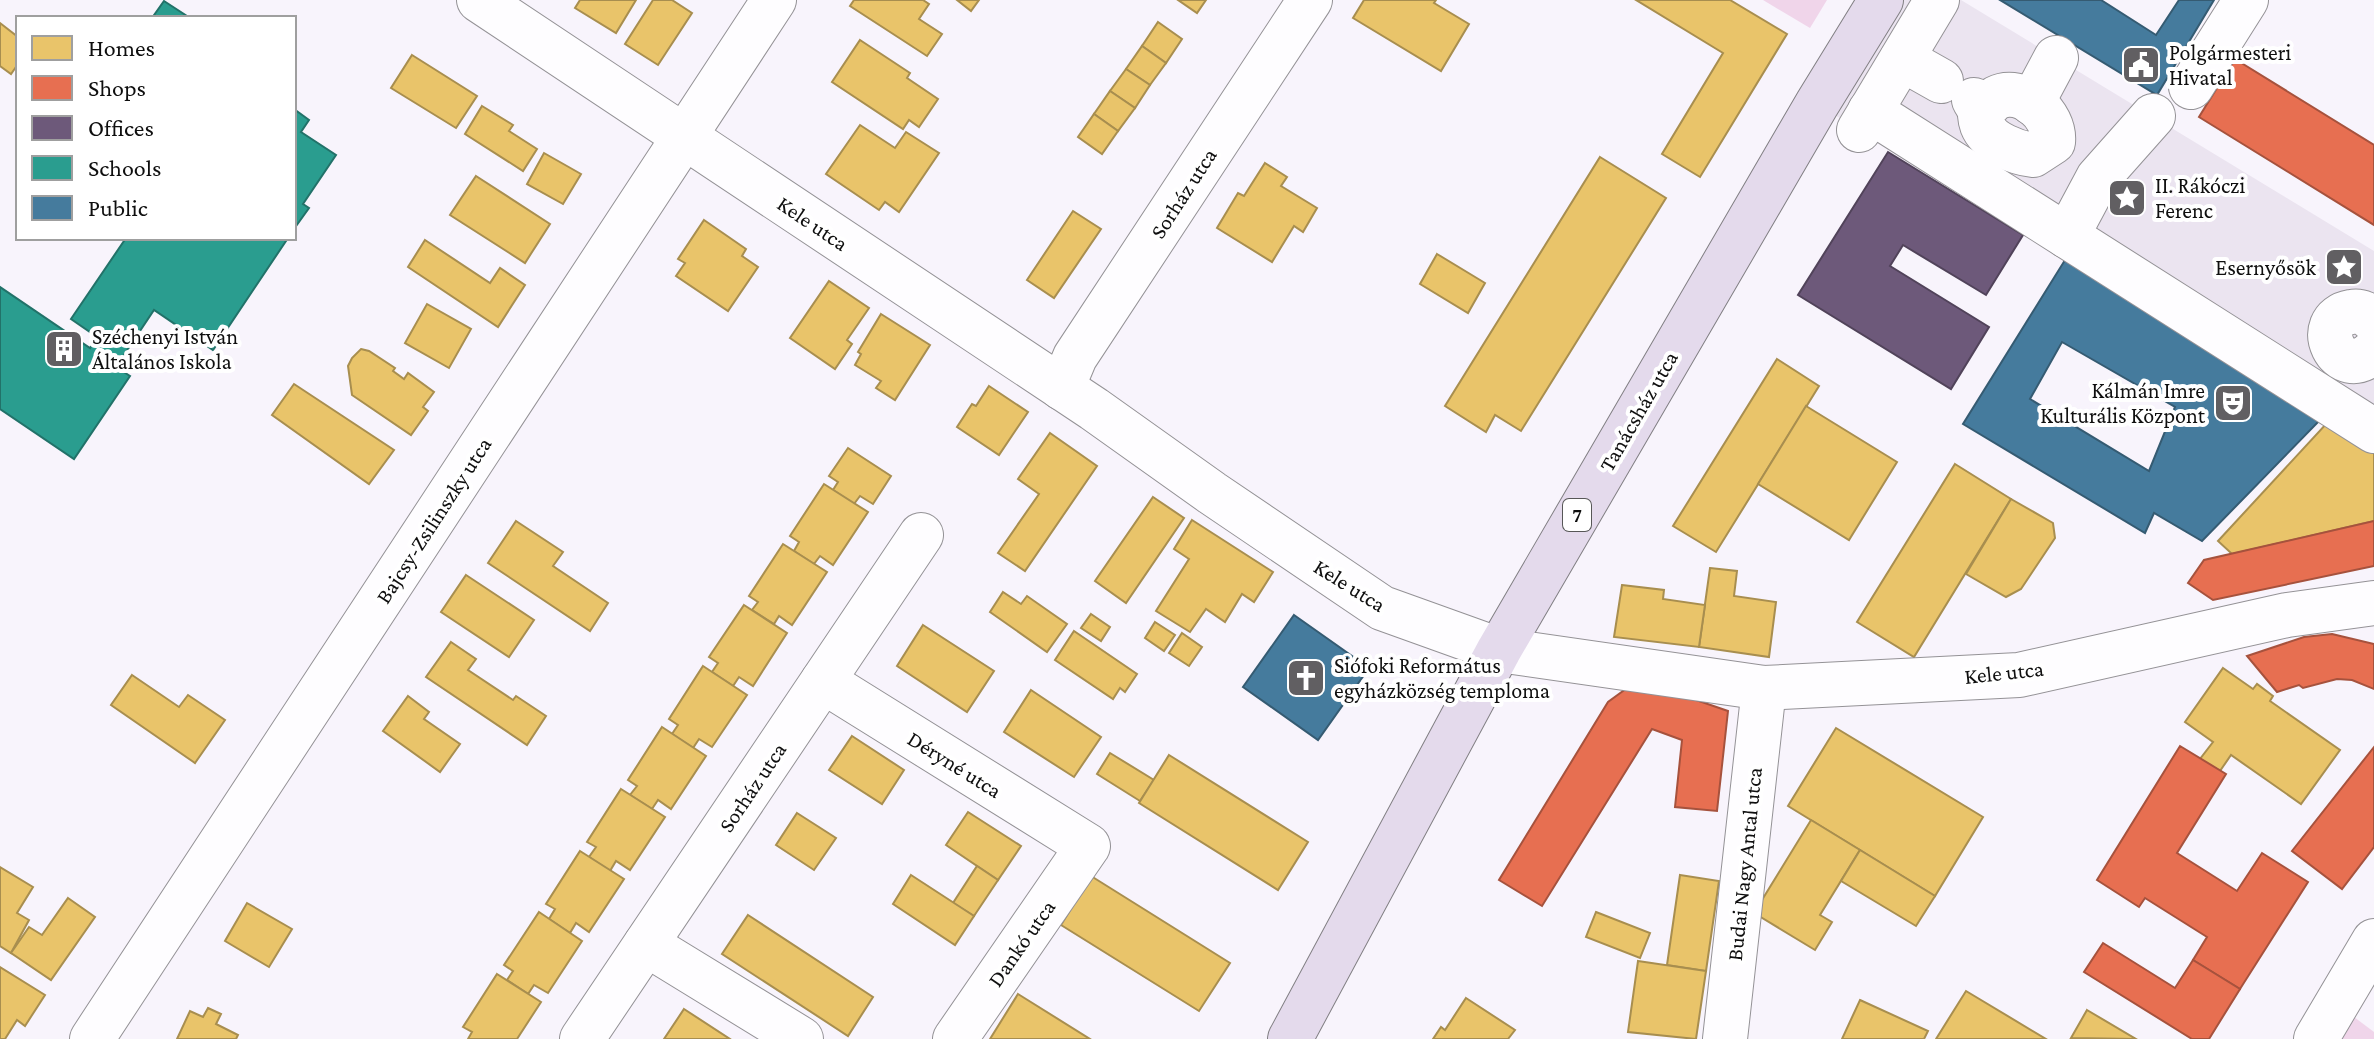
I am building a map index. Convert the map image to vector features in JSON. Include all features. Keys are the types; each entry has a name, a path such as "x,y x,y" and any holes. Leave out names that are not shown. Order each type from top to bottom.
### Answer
{"main road":[{"name":"Tanácsház utca","path":"1290,1039 1499,650 1817,104 1881,0"}],"street":[{"name":"Kele utca","path":"479,0 1062,388 1382,608 1499,650 1764,688 2019,675 2287,615 2374,603"},
{"name":"Bajcsy-Zsilinszky utca","path":"92,1039 774,0"},
{"name":"Sorház utca","path":"1062,388 1075,357 1310,0"},
{"path":"1937,0 1864,121 1984,183 2374,431"},
{"path":"2191,87 2246,0"},
{"path":"1902,59 1975,110 2020,153 2033,155 2046,150 2053,142 2055,133 2050,119 2032,103 2056,58"},
{"path":"1975,110 1984,183"},
{"path":"2067,236 2098,178 2153,116"},
{"path":"2328,401 2325,394 2330,379 2366,329"},
{"name":"Sorház utca","path":"582,1039 921,535"},
{"name":"Déryné utca","path":"823,681 1088,846"},
{"name":"Budai Nagy Antal utca","path":"1725,1039 1764,688"},
{"name":"Dankó utca","path":"955,1039 1088,846"},
{"path":"2316,1039 2374,941"},
{"path":"646,944 801,1039"}],"shaded area":[{"path":"1763,0 1827,0 1810,28"},
{"path":"1881,0 1961,0 2374,251 2374,447 1817,104"},
{"path":"2350,1014 2374,1032 2374,1039 2335,1039"}],"building: Homes":[{"path":"580,0 636,0 616,33 575,8"},
{"path":"653,0 672,0 692,13 658,65 625,44"},
{"path":"854,0 923,0 929,4 919,19 942,34 927,56 850,6"},
{"path":"957,0 979,0 971,11"},
{"path":"1178,0 1206,0 1197,13"},
{"path":"1364,0 1436,0 1434,3 1469,24 1441,71 1353,18"},
{"path":"1636,0 1730,0 1787,34 1700,177 1662,154 1723,53"},
{"path":"1158,22 1182,39 1166,63 1142,46"},
{"path":"0,23 16,35 16,67 11,74 0,66"},
{"path":"860,40 910,73 907,78 938,99 919,127 909,120 903,129 832,82"},
{"path":"1142,46 1166,63 1150,85 1126,69"},
{"path":"412,55 477,96 456,128 391,88"},
{"path":"1126,69 1150,85 1135,108 1110,91"},
{"path":"1110,91 1135,108 1118,131 1094,114"},
{"path":"482,106 513,125 509,131 537,149 523,171 465,134"},
{"path":"1094,114 1118,131 1102,154 1078,137"},
{"path":"860,125 895,148 906,132 939,153 899,212 885,202 879,210 826,174"},
{"path":"544,153 581,174 563,204 527,184"},
{"path":"1600,157 1666,198 1521,431 1495,415 1486,432 1445,406"},
{"path":"1265,163 1287,177 1281,186 1317,208 1303,232 1294,226 1272,262 1217,228 1238,193 1244,196"},
{"path":"476,176 550,224 525,263 450,215"},
{"path":"1073,211 1101,229 1054,298 1027,280"},
{"path":"704,220 746,249 742,256 758,267 728,311 676,276 685,263 678,259"},
{"path":"425,240 490,283 500,268 525,285 498,327 408,267"},
{"path":"1437,254 1485,283 1468,313 1420,284"},
{"path":"829,281 869,308 847,340 852,344 835,369 790,338"},
{"path":"427,304 471,329 449,368 405,343"},
{"path":"881,314 930,345 895,400 876,388 881,381 855,365 861,354 858,352"},
{"path":"361,349 395,368 393,371 404,379 408,373 434,392 423,407 428,411 411,435 352,395 348,366"},
{"path":"1777,359 1819,386 1716,552 1673,526"},
{"path":"294,384 394,450 369,484 272,415"},
{"path":"989,386 1028,412 999,455 957,427"},
{"path":"1806,406 1897,462 1849,540 1758,484"},
{"path":"2327,423 2374,452 2374,521 2232,554 2218,541"},
{"path":"1050,433 1097,466 1025,571 998,553 1039,494 1018,479"},
{"path":"848,448 891,476 873,504 860,496 854,504 833,490 838,482 829,476"},
{"path":"1955,464 2011,499 1914,657 1857,622"},
{"path":"824,484 868,512 833,565 820,556 814,564 794,551 799,542 790,536"},
{"path":"1153,497 1184,518 1126,603 1095,581"},
{"path":"2011,499 2053,523 2055,538 2021,589 2006,597 1966,574"},
{"path":"1192,520 1273,572 1254,602 1242,594 1225,622 1206,609 1190,632 1156,611 1189,559 1174,549"},
{"path":"516,521 563,552 553,566 608,603 590,631 488,563"},
{"path":"783,544 827,572 792,625 779,616 774,624 752,610 758,602 749,596"},
{"path":"1710,568 1737,571 1734,596 1776,602 1769,657 1699,647"},
{"path":"466,575 534,620 509,657 441,612"},
{"path":"1622,585 1664,590 1663,599 1705,605 1699,647 1614,637"},
{"path":"1003,592 1021,604 1027,596 1067,624 1047,652 990,612"},
{"path":"744,605 787,633 753,686 739,677 733,686 712,672 718,663 709,657"},
{"path":"1091,614 1110,627 1101,641 1081,628"},
{"path":"1155,622 1175,635 1164,651 1145,638"},
{"path":"923,625 994,671 967,712 897,666"},
{"path":"1074,631 1137,674 1125,692 1120,688 1113,699 1055,660"},
{"path":"1182,633 1202,647 1189,666 1169,653"},
{"path":"451,642 476,659 468,670 513,700 516,696 546,716 527,745 426,677"},
{"path":"703,666 747,695 712,747 699,739 693,748 672,734 678,725 669,719"},
{"path":"2223,668 2253,689 2257,684 2273,696 2270,701 2340,750 2301,804 2231,755 2220,771 2200,759 2213,742 2185,722"},
{"path":"132,675 179,707 188,695 225,720 195,763 111,705"},
{"path":"1031,690 1101,737 1074,777 1004,732"},
{"path":"408,696 429,712 424,719 460,744 440,772 383,731"},
{"path":"662,727 706,756 671,809 658,800 652,809 630,795 637,786 628,780"},
{"path":"1836,728 1983,817 1935,896 1788,806"},
{"path":"852,736 904,770 882,804 829,770"},
{"path":"1110,753 1154,780 1140,801 1097,774"},
{"path":"1169,755 1308,842 1278,890 1139,803"},
{"path":"621,789 665,817 630,870 616,861 610,871 589,857 596,847 587,842"},
{"path":"968,812 1021,846 998,880 946,845"},
{"path":"797,813 836,838 814,870 776,845"},
{"path":"1811,820 1860,850 1820,915 1832,922 1815,950 1754,913"},
{"path":"1860,850 1935,896 1916,926 1841,881"},
{"path":"580,851 624,879 589,932 576,923 570,933 549,919 555,909 546,904"},
{"path":"977,866 998,880 974,916 953,903"},
{"path":"0,867 33,887 17,913 29,920 11,953 0,946"},
{"path":"911,875 974,916 955,945 893,904"},
{"path":"1680,875 1719,881 1706,971 1667,965"},
{"path":"1091,876 1230,963 1199,1011 1061,925"},
{"path":"68,898 95,917 51,980 11,953 29,927 42,935"},
{"path":"247,903 292,929 269,967 225,941"},
{"path":"539,912 582,941 548,993 534,985 528,994 507,980 513,971 504,965"},
{"path":"1596,912 1650,933 1640,958 1586,937"},
{"path":"748,915 873,997 848,1036 722,954"},
{"path":"1638,961 1706,971 1696,1039 1628,1032"},
{"path":"0,967 45,995 25,1026 17,1020 5,1039 0,1039"},
{"path":"497,974 541,1002 517,1039 468,1039 472,1032 463,1027"},
{"path":"1966,991 2046,1039 1936,1039"},
{"path":"1018,994 1090,1039 990,1039"},
{"path":"1466,998 1515,1030 1508,1039 1433,1039 1441,1027 1445,1030"},
{"path":"1860,1000 1928,1031 1924,1039 1842,1039"},
{"path":"208,1008 221,1014 216,1024 238,1035 236,1039 177,1039 190,1011 203,1017"},
{"path":"684,1009 730,1039 664,1039"},
{"path":"2087,1010 2136,1039 2071,1038"}],"building: Shops":[{"path":"2235,59 2374,145 2374,225 2199,117"},
{"path":"2374,521 2374,566 2213,600 2188,583 2204,560"},
{"path":"2332,634 2374,644 2374,689 2352,680 2337,679 2277,692 2247,656 2304,637"},
{"path":"1638,680 1728,711 1717,811 1675,807 1682,740 1652,729 1542,906 1499,880 1608,702"},
{"path":"2180,746 2226,774 2177,853 2237,891 2262,853 2308,882 2240,989 2193,960 2207,937 2145,898 2139,907 2097,880"},
{"path":"2374,747 2374,847 2342,889 2292,851"},
{"path":"2103,943 2175,988 2193,960 2240,989 2209,1039 2192,1039 2084,972"}],"building: Offices":[{"path":"1888,152 2023,235 1986,295 1903,245 1890,266 1989,327 1951,389 1798,295"}],"building: Schools":[{"path":"164,1 187,16 153,16"},
{"path":"296,110 309,120 301,132 336,155 303,204 309,208 296,226"},
{"name":"Széchenyi István Általános Iskola","path":"125,240 287,240 213,350 154,310 116,367 130,376 74,459 0,409 0,287 90,348 97,337 71,319"}],"building: Public":[{"name":"Polgármesteri Hivatal","path":"2000,0 2101,0 2156,35 2179,0 2214,0 2157,95"},
{"name":"Kálmán Imre Kulturális Központ","path":"2065,260 2322,418 2202,541 2154,513 2145,533 1963,424","holes":["2062,342 2175,407 2149,471 2030,399"]},
{"name":"Siófoki Református egyházközség temploma","path":"1294,615 1369,668 1318,740 1243,687"}],"place":[{"name":"Polgármesteri Hivatal","path":"2141,65"},
{"name":"II. Rákóczi Ferenc","path":"2127,198"},
{"name":"Esernyősök","path":"2344,267"},
{"name":"Széchenyi István Általános Iskola","path":"64,349"},
{"name":"Kálmán Imre Kulturális Központ","path":"2233,403"},
{"name":"Siófoki Református egyházközség temploma","path":"1306,678"}]}
